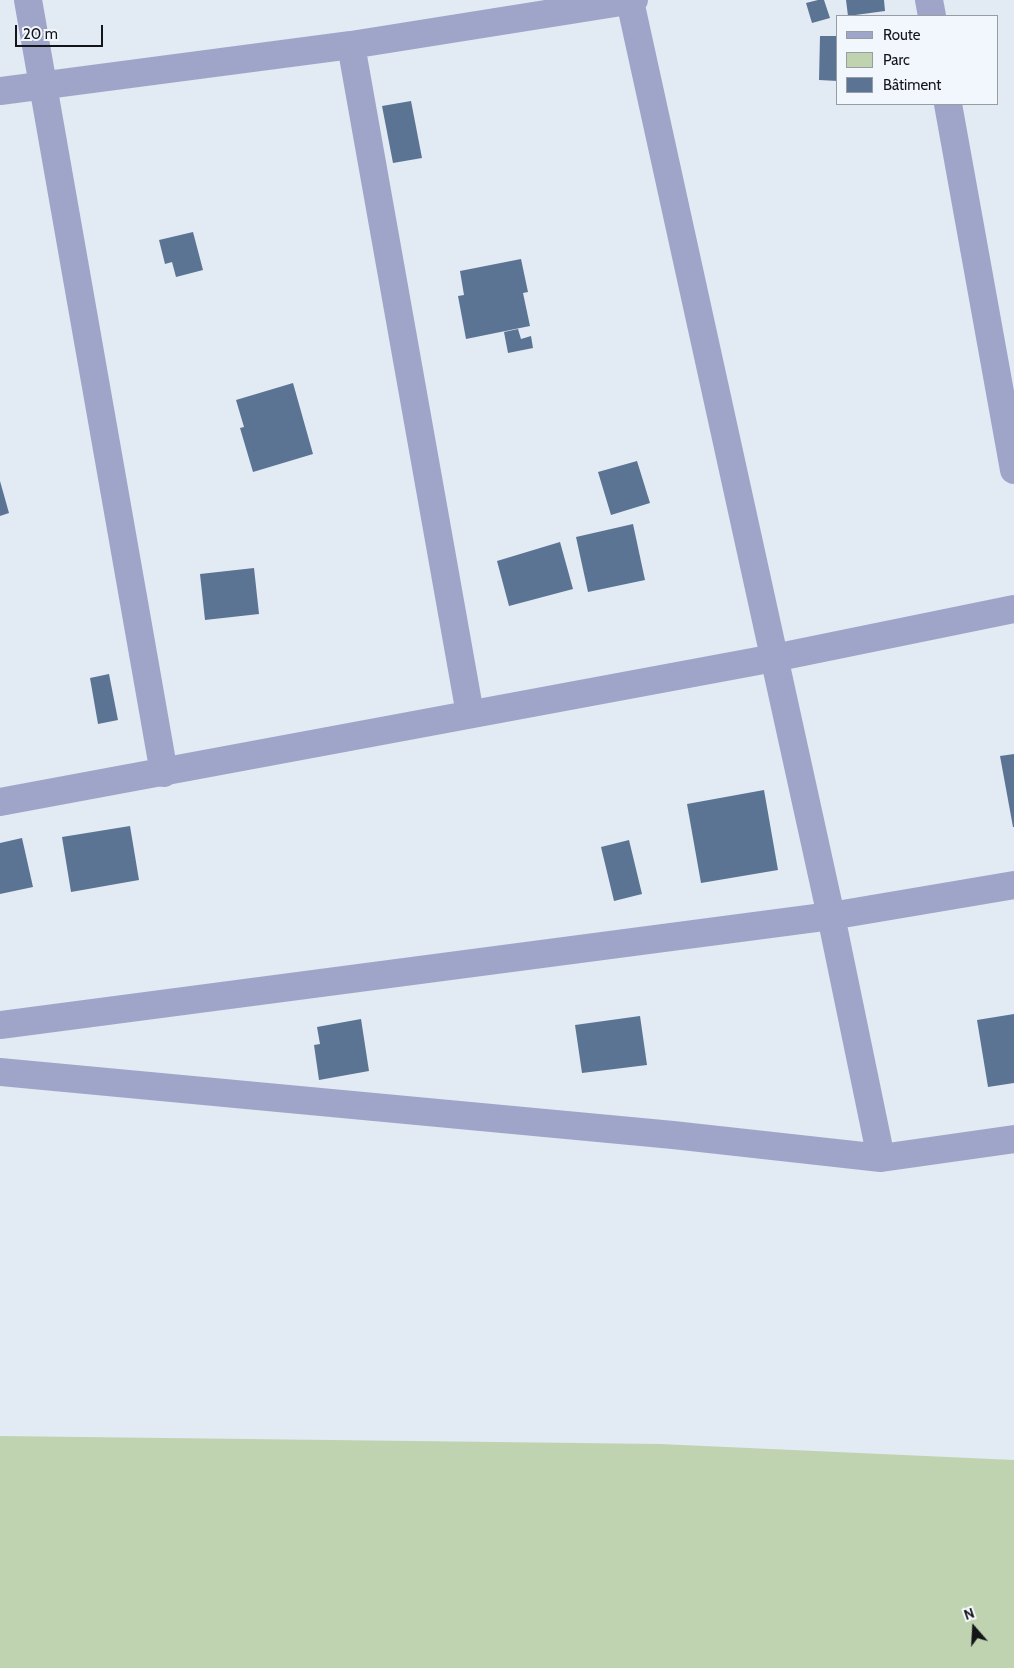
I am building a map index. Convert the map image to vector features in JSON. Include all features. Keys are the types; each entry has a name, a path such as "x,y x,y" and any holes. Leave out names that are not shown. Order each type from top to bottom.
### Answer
{"street":[{"path":"28,0 164,773"},
{"path":"0,91 351,45 632,0 831,916 881,1158"},
{"path":"929,0 932,15"},
{"path":"351,45 470,714"},
{"path":"948,105 1014,470"},
{"path":"0,802 774,658 1014,609"},
{"path":"0,1025 831,916 1014,885"},
{"path":"0,1072 673,1135 881,1158 1014,1139"}],"green space":[{"path":"0,1436 660,1444 1014,1460 1014,1668 0,1668"}],"building":[{"path":"824,0 830,18 812,23 806,3"},
{"path":"846,0 884,0 885,11 848,15"},
{"path":"820,36 836,36 836,81 819,80"},
{"path":"411,101 422,158 393,163 382,106"},
{"path":"193,232 203,270 176,277 172,262 165,264 159,240"},
{"path":"521,259 528,292 523,293 530,326 466,339 458,296 464,295 460,271"},
{"path":"518,329 521,339 531,336 533,348 508,353 504,332"},
{"path":"293,383 313,454 253,472 240,428 244,427 236,400"},
{"path":"637,461 650,503 611,515 598,472"},
{"path":"0,481 9,513 0,516"},
{"path":"633,524 645,580 588,592 576,537"},
{"path":"560,542 573,589 509,606 497,561"},
{"path":"254,568 259,614 205,620 200,574"},
{"path":"109,674 118,720 98,724 90,678"},
{"path":"1014,754 1014,827 1013,827 1000,756"},
{"path":"764,790 778,870 701,883 687,804"},
{"path":"130,826 139,880 71,892 62,837"},
{"path":"22,838 33,887 0,894 0,843"},
{"path":"629,840 642,894 614,901 601,847"},
{"path":"1014,1014 1014,1083 988,1087 977,1020"},
{"path":"640,1016 647,1065 582,1073 575,1025"},
{"path":"361,1019 369,1071 319,1080 314,1045 320,1044 317,1027"}]}
